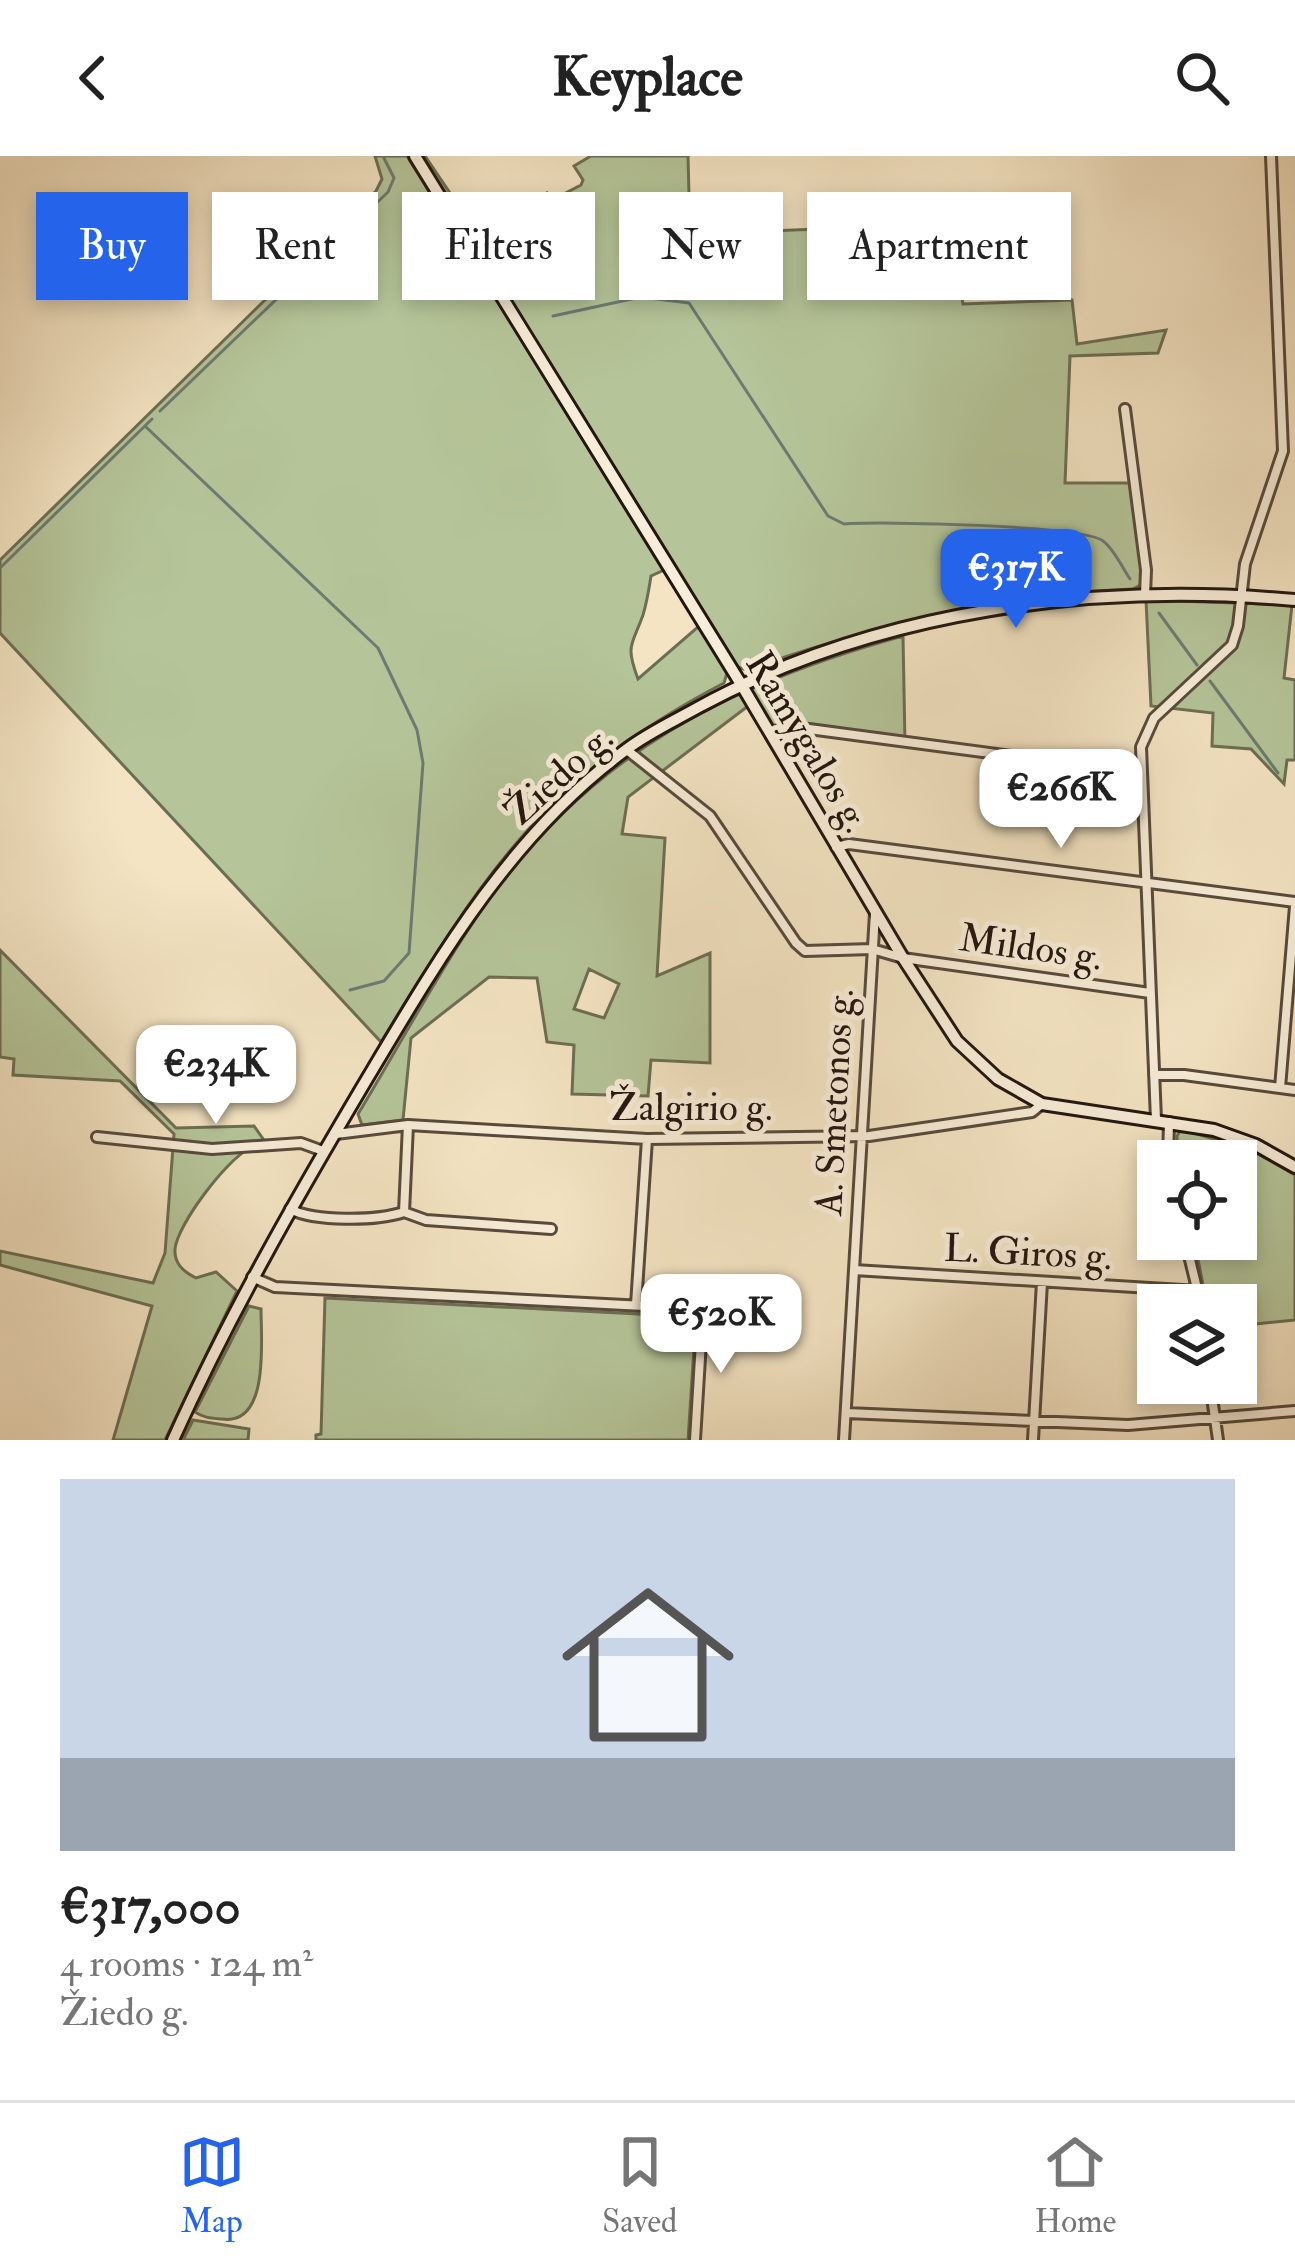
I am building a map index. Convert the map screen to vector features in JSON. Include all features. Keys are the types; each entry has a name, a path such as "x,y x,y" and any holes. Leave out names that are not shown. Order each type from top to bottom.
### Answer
{"street":[{"name":"Ramygalos g.","path":"415,156 957,1041 979,1064 1042,1104 1214,1130 1256,1145 1295,1167"},
{"path":"1165,1140 1154,1075 1141,747 1150,724 1228,652 1236,635 1245,564 1284,440 1271,156"},
{"path":"1125,409 1146,570 1145,595"},
{"name":"Žiedo g.","path":"173,1440 289,1208 492,883 531,835 626,749 788,663 904,629 1073,599 1145,595 1295,599"},
{"path":"769,732 794,727 1140,773"},
{"name":"Mildos g.","path":"626,749 710,816 805,951 872,949 903,958 1150,993"},
{"path":"836,848 849,844 1295,904 1280,1088"},
{"name":"A. Smetonos g.","path":"844,1440 875,912"},
{"path":"1154,1075 1295,1090"},
{"name":"Žalgirio g.","path":"334,1135 408,1125 647,1139 860,1136 1032,1112 1042,1104"},
{"path":"404,1212 408,1125"},
{"path":"97,1137 212,1149 301,1143 323,1151"},
{"path":"636,1305 647,1139"},
{"path":"289,1208 301,1214 361,1218 404,1212 426,1220 551,1229"},
{"name":"L. Giros g.","path":"854,1270 1137,1287"},
{"path":"252,1276 275,1287 703,1310 695,1440"},
{"path":"1033,1440 1042,1282"},
{"path":"1212,1404 1218,1440"},
{"path":"846,1413 1128,1425 1295,1411"}],"green space":[{"path":"375,156 407,156 429,192 402,192 402,300 496,300 664,570 651,576 632,646 638,679 699,626 727,673 724,683 609,755 524,835 453,928 381,1042 0,633 0,560 265,300 378,300 375,192 382,179"},
{"path":"419,156 425,156 449,192 442,192"},
{"path":"591,156 688,156 689,192 619,192 619,300 783,300 783,230 807,229 807,300 962,300 963,304 1072,300 1077,344 1166,330 1158,353 1070,356 1065,483 1130,483 1135,493 1142,584 1133,589 985,605 841,639 746,670 738,667 509,300 595,300 595,192 567,192 583,180 574,166"},
{"path":"1146,600 1292,605 1284,678 1295,680 1295,760 1287,760 1284,784 1251,749 1212,746 1213,713 1151,706"},
{"path":"903,636 905,745 793,730 776,732 756,700 628,797 622,834 665,838 657,976 710,953 710,1063 651,1060 648,1096 572,1094 574,1045 547,1042 537,978 489,977 411,1038 403,1120 362,1125 358,1114 470,927 528,849 573,804 671,730 724,701 840,655","holes":["589,969 619,984 604,1018 574,1009"]},
{"path":"0,950 176,1128 254,1126 268,1146 249,1149 228,1165 193,1209 178,1238 175,1254 184,1270 196,1278 216,1272 237,1291 165,1440 113,1440 152,1306 0,1265 0,1251 153,1283 165,1253 174,1134 120,1081 13,1075 14,1059 0,1057"},
{"path":"1181,1129 1217,1140 1177,1140"},
{"path":"1257,1153 1295,1175 1295,1320 1257,1324 1257,1284 1203,1284 1198,1260 1257,1260"},
{"path":"325,1298 696,1317 688,1440 316,1440 321,1434"},
{"path":"249,1306 261,1309 260,1378 255,1395 237,1418 201,1415 195,1412"},
{"path":"193,1420 249,1429 248,1440 183,1440"}],"waterway":[{"path":"160,411 388,192 394,178 383,156"},
{"path":"553,316 641,297 689,303 828,516 844,524 979,525 1088,536 1107,544 1130,579"},
{"path":"0,568 152,419"},
{"path":"145,426 378,648 417,730 423,763 409,953 384,981 350,990"},
{"path":"1159,613 1197,665"},
{"path":"1210,681 1278,773"}]}
